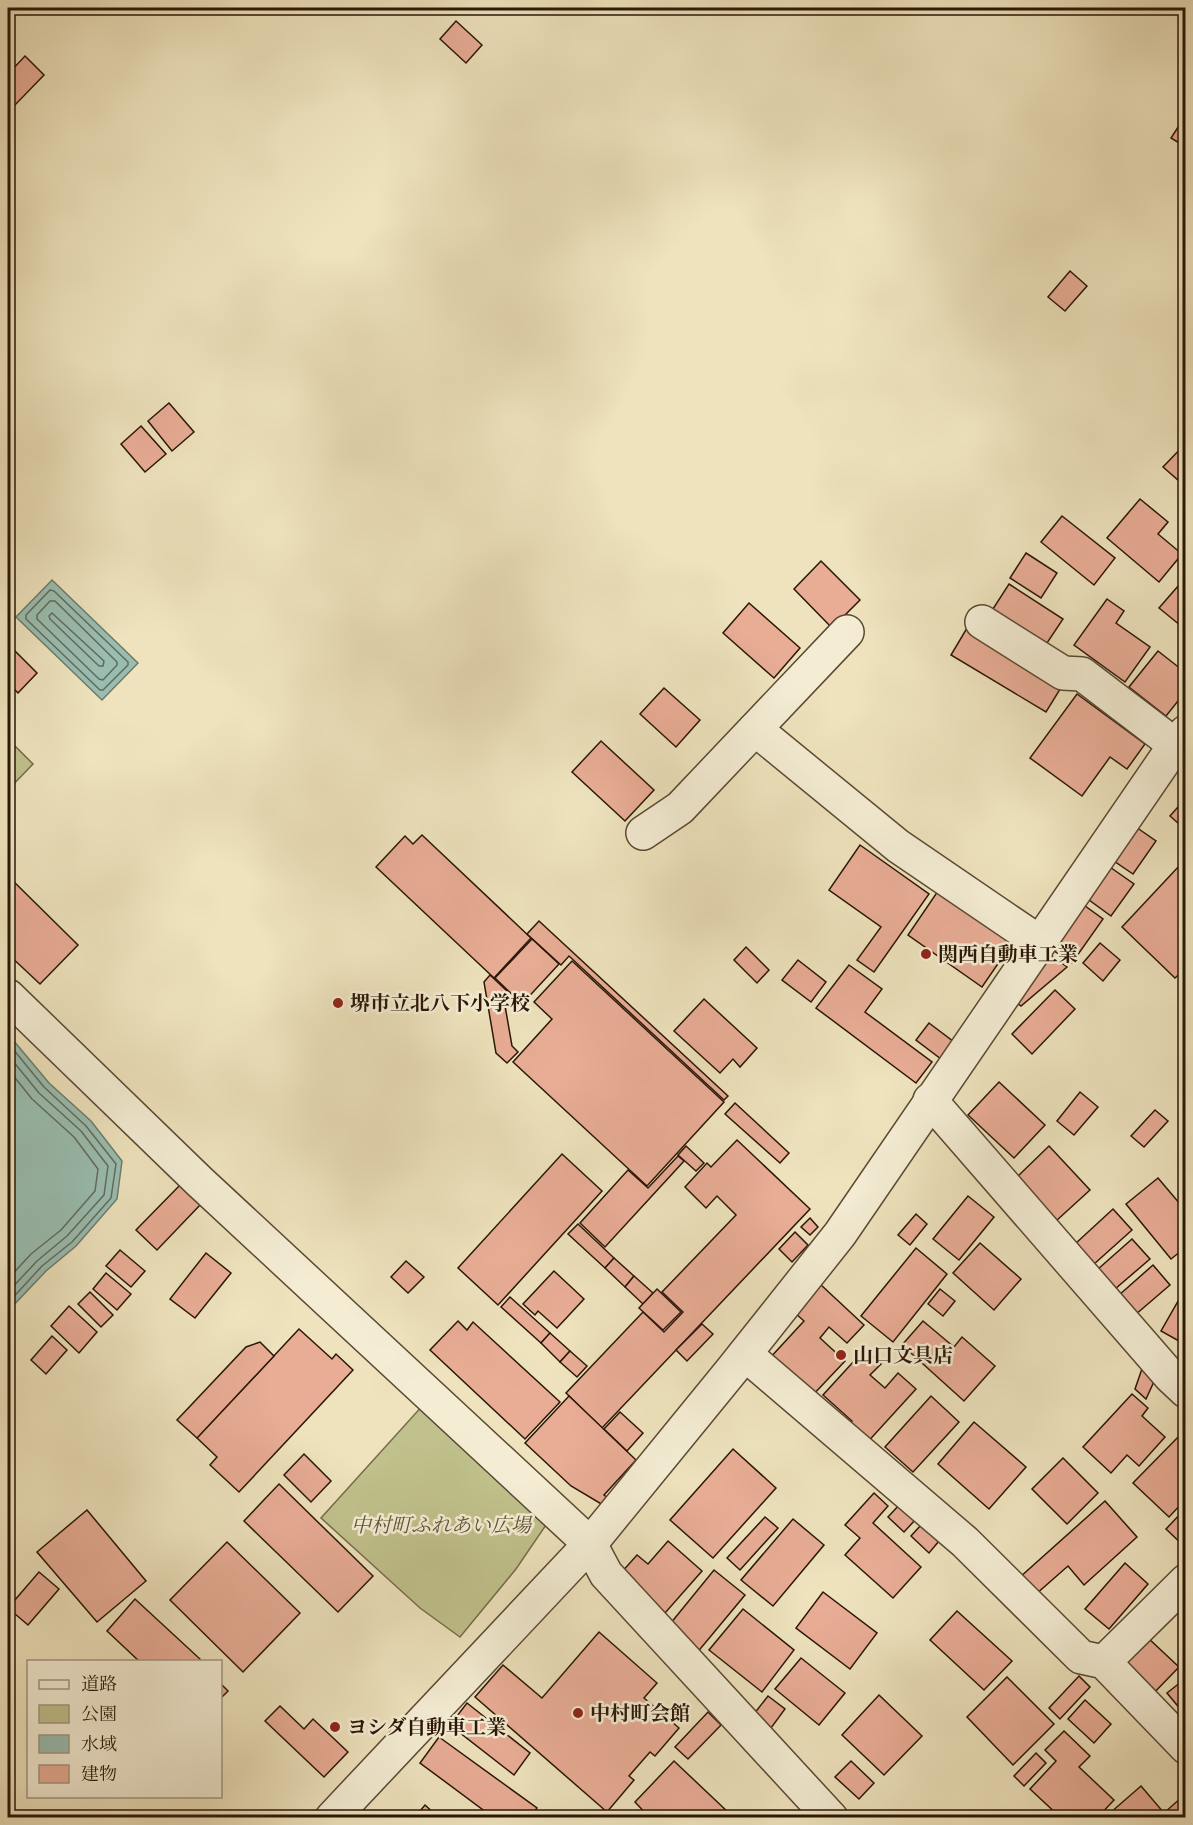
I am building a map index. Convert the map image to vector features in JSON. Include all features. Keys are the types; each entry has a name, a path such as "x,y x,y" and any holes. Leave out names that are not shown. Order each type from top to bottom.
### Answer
{"street":[{"path":"332,1818 590,1544 840,1234 1180,739 1082,674 1063,673 982,622"},
{"path":"643,833 680,808 847,632"},
{"path":"755,729 898,846 1039,942"},
{"path":"8,996 199,1181 590,1544 606,1574 831,1818"},
{"path":"930,1100 1185,1391"},
{"path":"745,1354 965,1542 1081,1657 1104,1662 1185,1747"},
{"path":"1104,1662 1185,1581"}],"green space":[{"path":"8,739 33,764 8,790"},
{"name":"中村町ふれあい広場","path":"424,1404 548,1522 516,1569 460,1637 420,1608 321,1518"}],"water":[{"path":"52,580 138,663 102,700 16,617"},
{"path":"8,1034 49,1083 91,1121 122,1161 117,1199 76,1246 46,1271 8,1311"}],"building":[{"path":"456,21 482,45 466,63 440,39"},
{"path":"25,56 44,75 15,105 8,97 8,74"},
{"path":"1180,124 1186,128 1184,146 1171,138"},
{"path":"1070,271 1087,286 1065,311 1048,297"},
{"path":"169,403 194,432 172,451 148,421"},
{"path":"141,426 166,454 145,472 121,444"},
{"path":"1186,443 1186,487 1163,467"},
{"path":"1140,499 1168,522 1158,534 1182,554 1159,582 1107,538"},
{"path":"1062,516 1115,558 1094,585 1041,542"},
{"path":"1026,553 1057,573 1041,598 1010,578"},
{"path":"821,561 860,600 832,628 794,589"},
{"path":"1186,577 1186,630 1159,608"},
{"path":"1009,584 1063,619 1045,646 991,612"},
{"path":"1107,599 1124,611 1116,623 1150,647 1125,682 1074,645"},
{"path":"749,603 800,648 774,678 723,633"},
{"path":"967,628 1062,686 1046,712 951,655"},
{"path":"8,644 37,673 18,693 8,683"},
{"path":"1158,651 1186,673 1186,691 1166,716 1129,687"},
{"path":"664,688 700,720 676,747 640,714"},
{"path":"1077,694 1145,744 1127,769 1110,757 1082,796 1030,758"},
{"path":"601,741 654,790 625,821 572,772"},
{"path":"1186,798 1186,830 1170,816"},
{"path":"1133,825 1156,841 1133,874 1111,859"},
{"path":"422,835 531,938 494,978 376,867 405,836 413,844"},
{"path":"860,845 929,894 874,972 857,960 881,927 829,890"},
{"path":"1107,865 1134,884 1111,916 1085,897"},
{"path":"1180,865 1186,870 1186,934 1179,940 1186,946 1186,968 1175,978 1122,927"},
{"path":"8,876 78,945 40,984 8,954"},
{"path":"938,891 1013,942 982,987 908,935"},
{"path":"1081,903 1103,919 1072,963 1050,948"},
{"path":"539,921 728,1096 724,1100 569,956 561,965 527,934"},
{"path":"532,939 559,964 522,1004 495,978"},
{"path":"1100,943 1120,960 1103,981 1083,963"},
{"path":"746,947 769,970 757,983 734,960"},
{"path":"1047,952 1067,967 1021,1006 1013,1000"},
{"path":"798,960 826,982 811,1002 782,980"},
{"path":"572,961 724,1102 647,1186 513,1062 552,1019 534,1002"},
{"path":"849,965 882,989 865,1012 932,1062 916,1083 816,1008"},
{"path":"490,975 507,991 503,994 512,1046 518,1052 507,1063 496,1053 484,982"},
{"path":"1055,990 1075,1009 1032,1054 1012,1034"},
{"path":"704,999 757,1048 740,1067 733,1059 720,1073 674,1031"},
{"path":"929,1023 954,1042 941,1059 916,1040"},
{"path":"999,1082 1045,1125 1014,1158 968,1115"},
{"path":"1080,1092 1098,1107 1074,1135 1057,1121"},
{"path":"735,1103 789,1153 780,1163 725,1114"},
{"path":"1155,1110 1168,1121 1144,1147 1131,1136"},
{"path":"737,1140 810,1209 602,1428 566,1393 643,1312 664,1332 683,1312 662,1292 736,1215 717,1196 706,1208 685,1187 707,1163 711,1167"},
{"path":"686,1146 704,1163 696,1171 678,1155"},
{"path":"1049,1146 1090,1190 1056,1221 1016,1178"},
{"path":"562,1154 602,1191 498,1305 458,1268"},
{"path":"678,1156 684,1161 605,1247 580,1223 628,1170 648,1188"},
{"path":"1158,1178 1186,1211 1186,1247 1171,1259 1126,1204"},
{"path":"181,1184 201,1204 157,1250 136,1230"},
{"path":"968,1196 994,1217 959,1260 933,1239"},
{"path":"1113,1209 1132,1230 1093,1265 1075,1244"},
{"path":"916,1214 927,1224 910,1245 898,1235"},
{"path":"810,1218 818,1227 810,1235 801,1227"},
{"path":"578,1224 614,1258 605,1268 568,1234"},
{"path":"795,1232 808,1245 792,1262 779,1249"},
{"path":"1132,1239 1150,1259 1115,1289 1097,1270"},
{"path":"980,1243 1021,1279 994,1310 953,1273"},
{"path":"916,1248 947,1274 893,1342 861,1316"},
{"path":"120,1250 145,1271 131,1287 106,1266"},
{"path":"206,1253 231,1273 195,1318 170,1299"},
{"path":"614,1258 634,1276 625,1287 605,1268"},
{"path":"406,1261 424,1277 408,1293 391,1277"},
{"path":"1153,1265 1170,1285 1135,1315 1118,1296"},
{"path":"554,1271 584,1299 557,1328 538,1311 535,1315 523,1304"},
{"path":"106,1273 131,1294 117,1310 93,1289"},
{"path":"634,1276 653,1293 643,1304 625,1287"},
{"path":"820,1284 864,1325 847,1343 829,1327 820,1338 845,1361 811,1397 769,1359 804,1321 794,1312"},
{"path":"657,1289 681,1312 663,1330 639,1308"},
{"path":"940,1289 955,1301 943,1316 928,1304"},
{"path":"1186,1289 1186,1345 1161,1331"},
{"path":"90,1292 113,1315 101,1327 78,1304"},
{"path":"510,1297 550,1333 541,1343 501,1307"},
{"path":"69,1306 97,1332 79,1353 51,1326"},
{"path":"458,1321 467,1330 473,1322 560,1402 525,1439 430,1350"},
{"path":"923,1321 954,1347 962,1337 995,1366 964,1401 902,1345"},
{"path":"702,1324 713,1334 687,1361 676,1350"},
{"path":"299,1329 332,1359 336,1354 353,1370 239,1492 210,1465 217,1457 197,1438"},
{"path":"550,1333 570,1351 560,1362 541,1343"},
{"path":"52,1336 67,1350 46,1374 31,1360"},
{"path":"260,1342 274,1356 197,1438 177,1420 246,1347"},
{"path":"865,1349 881,1364 870,1375 885,1388 898,1373 916,1389 864,1446 846,1429 852,1421 823,1395"},
{"path":"570,1351 587,1366 577,1377 560,1362"},
{"path":"1144,1363 1157,1375 1146,1399 1135,1389"},
{"path":"1132,1394 1148,1408 1142,1416 1165,1437 1139,1466 1127,1455 1111,1473 1083,1447"},
{"path":"569,1396 636,1460 604,1495 609,1499 603,1505 571,1486 525,1443"},
{"path":"931,1396 959,1422 913,1472 885,1447"},
{"path":"620,1412 643,1433 627,1451 604,1429"},
{"path":"974,1422 1026,1467 989,1509 938,1464"},
{"path":"1181,1434 1186,1439 1186,1460 1184,1462 1186,1464 1186,1499 1169,1517 1133,1483"},
{"path":"733,1449 776,1488 713,1558 670,1520"},
{"path":"304,1454 331,1481 311,1502 284,1475"},
{"path":"1063,1458 1098,1493 1067,1524 1032,1489"},
{"path":"279,1484 373,1576 338,1612 244,1521"},
{"path":"874,1493 888,1506 873,1523 921,1567 893,1598 845,1555 860,1538 845,1525"},
{"path":"1105,1501 1137,1537 1084,1585 1068,1566 1035,1595 1019,1578"},
{"path":"900,1504 916,1519 904,1532 888,1517"},
{"path":"87,1510 146,1581 97,1622 37,1552"},
{"path":"1183,1511 1186,1514 1186,1548 1166,1529"},
{"path":"765,1517 778,1528 740,1570 727,1558"},
{"path":"793,1519 824,1545 773,1606 741,1580"},
{"path":"921,1525 939,1541 929,1553 911,1536"},
{"path":"668,1541 702,1571 665,1613 621,1573 637,1555 648,1564"},
{"path":"227,1542 300,1613 243,1672 170,1600"},
{"path":"1125,1563 1148,1584 1109,1629 1085,1609"},
{"path":"714,1570 745,1595 696,1654 666,1629"},
{"path":"39,1572 59,1589 28,1625 8,1608"},
{"path":"823,1592 877,1633 850,1669 796,1628"},
{"path":"135,1599 200,1659 138,1660 107,1631"},
{"path":"743,1609 794,1650 762,1692 709,1650"},
{"path":"957,1611 1012,1661 984,1690 930,1640"},
{"name":"中村町会館","path":"599,1632 657,1683 644,1698 679,1728 655,1756 650,1752 629,1776 634,1780 607,1812 475,1697 503,1665 542,1698"},
{"path":"1147,1637 1179,1667 1150,1697 1119,1666"},
{"path":"801,1658 845,1693 819,1725 775,1689"},
{"path":"1079,1676 1090,1687 1060,1719 1049,1708"},
{"path":"1007,1677 1054,1724 1013,1765 967,1717"},
{"path":"1186,1678 1186,1716 1167,1693"},
{"path":"222,1685 228,1691 222,1697"},
{"path":"879,1695 922,1736 884,1775 842,1735"},
{"path":"768,1696 785,1709 771,1728 754,1714"},
{"path":"1085,1700 1111,1724 1094,1743 1068,1719"},
{"path":"467,1703 530,1753 514,1775 450,1725"},
{"path":"280,1706 304,1729 313,1719 348,1752 324,1777 265,1721"},
{"path":"708,1712 721,1725 688,1759 675,1747"},
{"path":"1064,1731 1090,1756 1079,1767 1114,1800 1097,1818 1061,1818 1030,1789 1056,1761 1045,1750"},
{"path":"439,1737 537,1808 530,1818 494,1818 420,1763"},
{"path":"1036,1753 1046,1763 1024,1786 1014,1776"},
{"path":"674,1761 729,1813 725,1818 650,1818 635,1802"},
{"path":"851,1761 874,1783 859,1799 835,1777"},
{"path":"1141,1786 1164,1813 1182,1797 1186,1802 1186,1818 1114,1818 1110,1813"},
{"path":"425,1805 439,1818 414,1818"},
{"path":"8,1806 19,1815 17,1818 8,1818"}],"place":[{"name":"関西自動車工業","path":"926,954"},
{"name":"堺市立北八下小学校","path":"338,1003"},
{"name":"山口文具店","path":"841,1355"},
{"name":"中村町会館","path":"578,1713"},
{"name":"ヨシダ自動車工業","path":"335,1727"}]}
